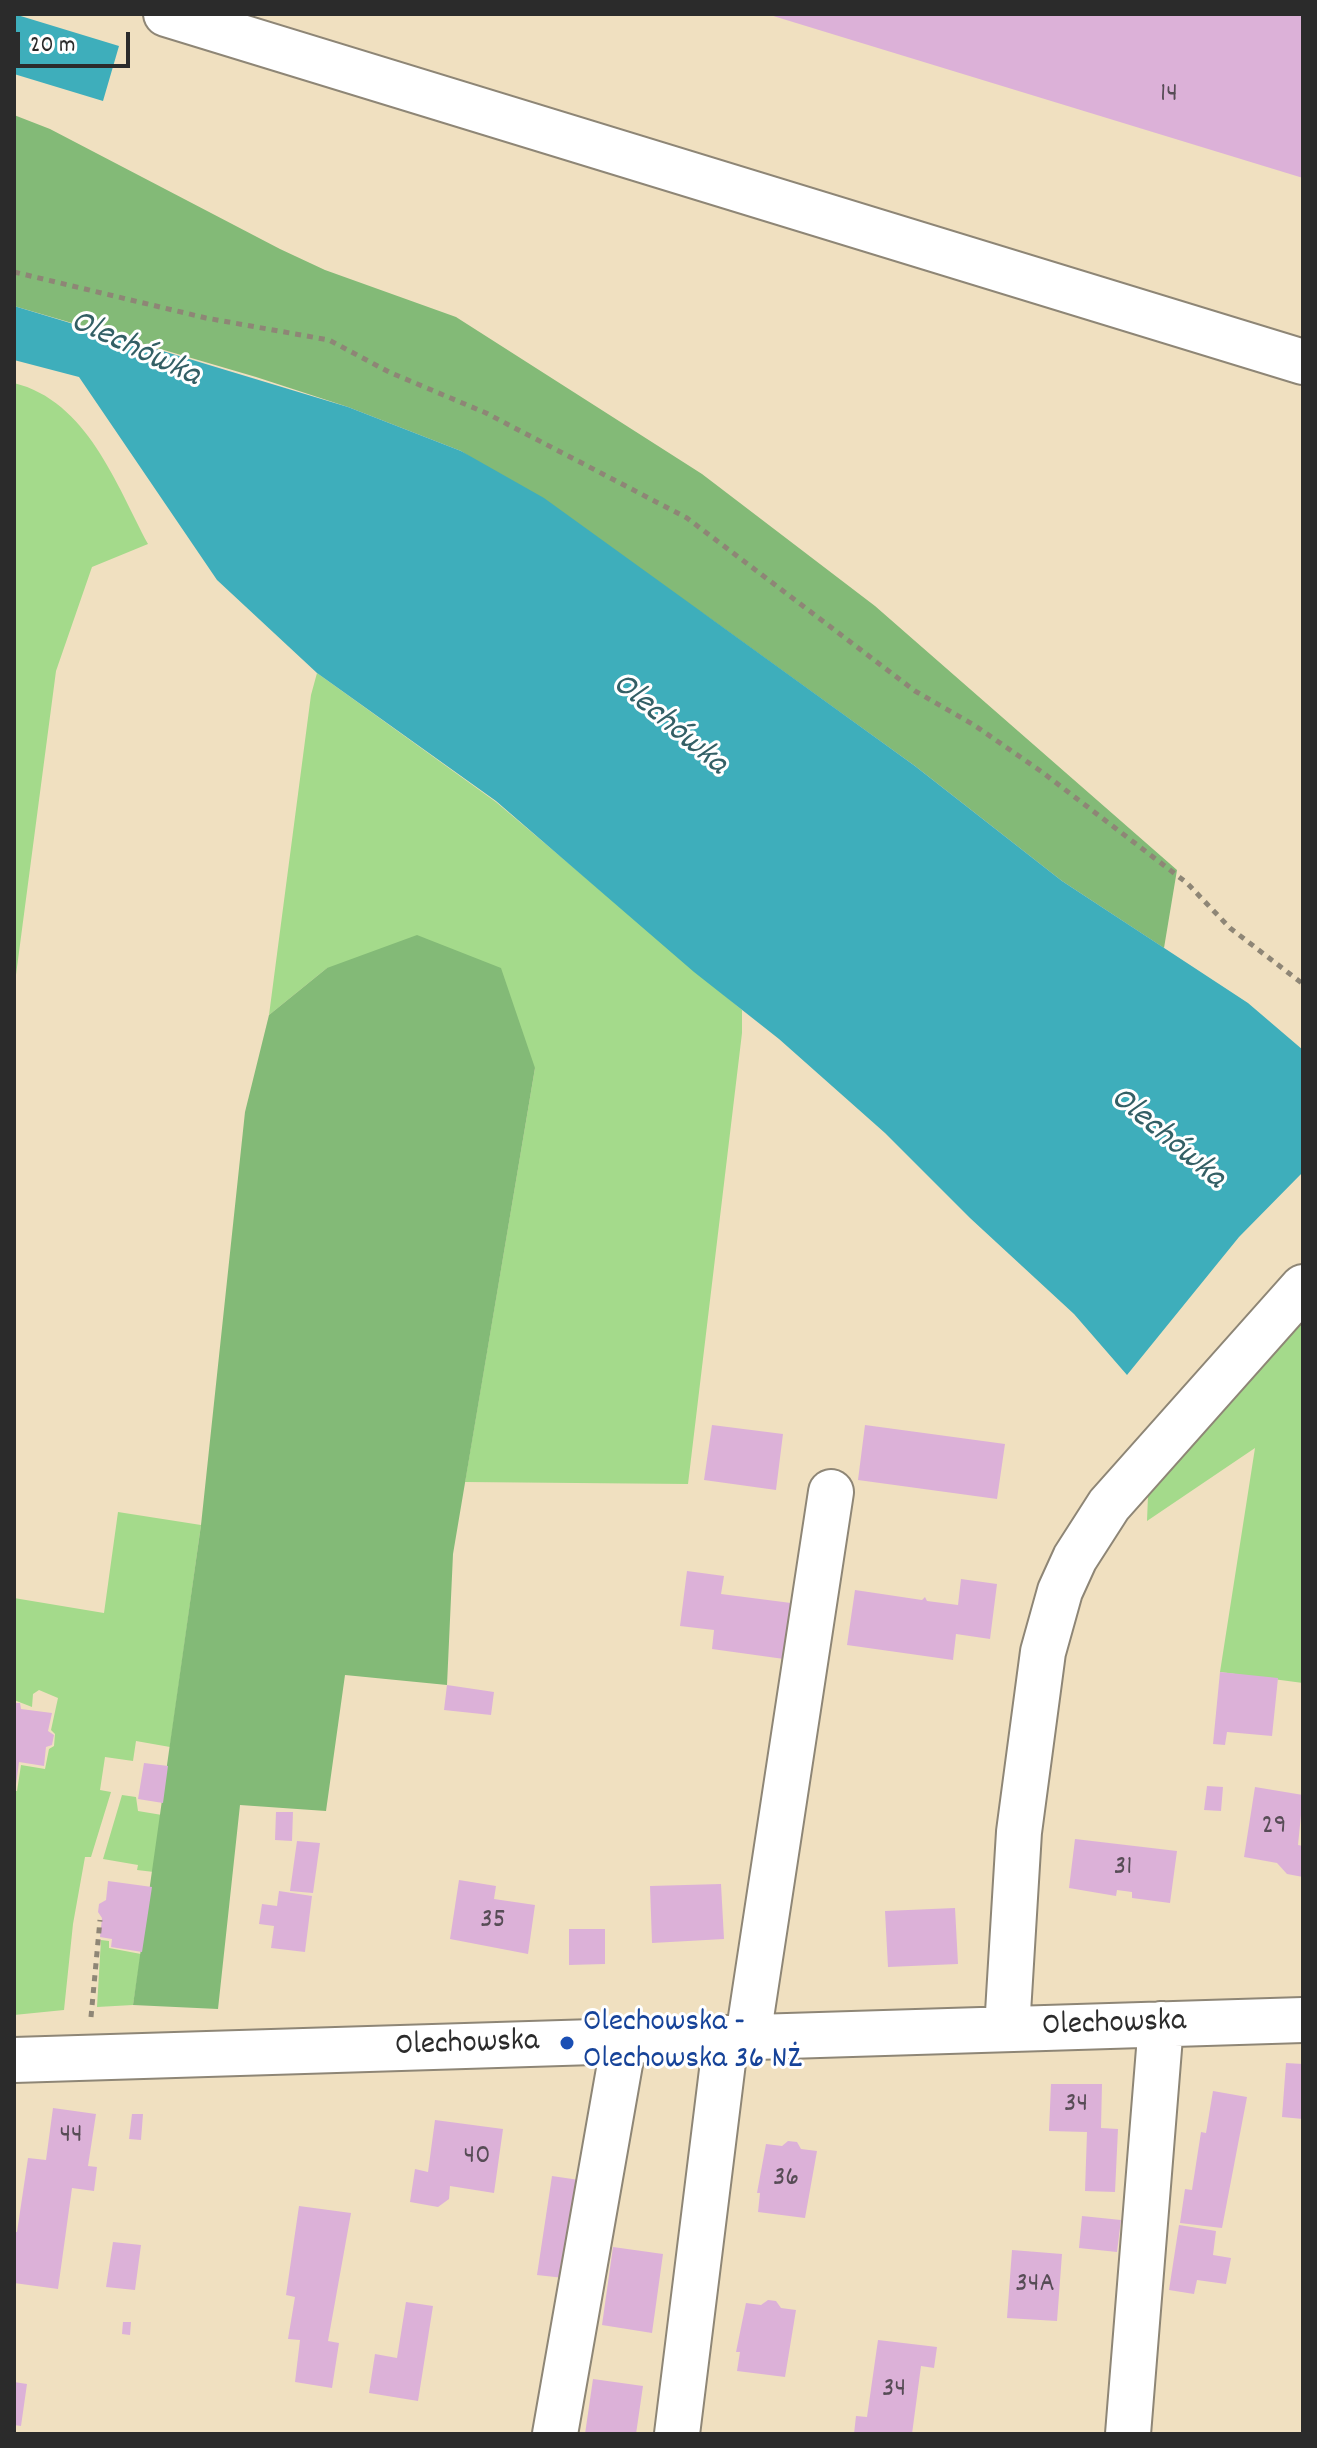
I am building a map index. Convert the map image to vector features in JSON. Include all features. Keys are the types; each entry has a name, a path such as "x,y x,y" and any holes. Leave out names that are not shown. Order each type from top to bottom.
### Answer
{"street":[{"path":"166,14 1303,362"},
{"path":"1007,2029 1019,1832 1043,1652 1060,1591 1075,1558 1109,1505 1303,1287"},
{"path":"677,2434 737,2038 831,1492"},
{"name":"Olechowska","path":"14,2060 1303,2020"},
{"path":"1128,2434 1161,2024"},
{"path":"555,2434 624,2041"}],"path":[{"path":"14,272 206,318 329,340 389,372 486,413 687,518 915,691 974,725 1042,772 1187,883 1230,928 1303,984"},
{"path":"88,2058 100,1920"}],"green space":[{"path":"14,115 50,129 325,270 456,317 702,474 875,606 1177,870 1164,948 1062,881 915,766 708,617 461,451 348,407 256,377 14,306"},
{"path":"14,383 39,393 61,407 80,426 111,471 148,544 92,567 56,671 14,990"},
{"path":"317,673 496,802 742,1010 742,1033 688,1484 465,1482 535,1068 327,968 269,1015 311,695"},
{"path":"417,935 501,968 535,1068 453,1554 447,1685 345,1675 326,1811 240,1805 218,2009 133,2005 201,1525 245,1112 269,1015 327,968"},
{"path":"1303,1316 1303,1683 1220,1672 1255,1448 1147,1521 1148,1496"},
{"path":"118,1512 201,1525 170,1747 136,1741 133,1761 105,1757 100,1790 111,1792 91,1857 85,1857 73,1924 64,2010 14,2015 14,1791 17,1791 21,1765 45,1769 49,1749 54,1746 55,1734 51,1730 58,1698 39,1690 33,1694 32,1707 14,1700 14,1598 104,1613"},
{"path":"122,1795 136,1797 138,1811 162,1815 154,1872 137,1870 138,1865 103,1859"},
{"path":"101,1940 109,1941 109,1948 141,1954 133,2005 97,2007"}],"water":[{"path":"14,14 119,46 103,101 14,74"},
{"name":"Olechówka","path":"14,306 348,407 461,451 544,498 915,766 1062,881 1248,1003 1303,1050 1303,1172 1239,1237 1127,1375 1074,1314 970,1218 885,1133 779,1039 694,972 496,801 317,673 217,580 79,377 14,360"}],"building":[{"path":"1303,14 1303,178 770,15"},
{"path":"712,1425 783,1434 776,1490 704,1480"},
{"path":"865,1425 1005,1444 997,1499 858,1480"},
{"path":"687,1571 724,1576 721,1594 791,1603 784,1659 712,1649 714,1630 680,1626"},
{"path":"961,1579 997,1584 990,1639 956,1634 953,1660 847,1645 855,1590 922,1600 925,1597 927,1601 958,1605"},
{"path":"1220,1672 1278,1678 1272,1736 1227,1732 1225,1745 1213,1744"},
{"path":"447,1685 494,1692 491,1715 444,1710"},
{"path":"14,1703 20,1703 21,1709 52,1713 48,1731 54,1735 52,1745 46,1747 44,1766 19,1762 16,1785"},
{"path":"144,1763 168,1766 163,1803 138,1799"},
{"path":"1207,1786 1223,1787 1221,1811 1204,1810"},
{"path":"1255,1787 1303,1795 1298,1845 1303,1846 1303,1877 1287,1874 1277,1863 1244,1857"},
{"path":"276,1812 293,1812 292,1841 275,1840"},
{"path":"1075,1839 1177,1851 1170,1903 1132,1898 1132,1892 1117,1890 1116,1896 1069,1888"},
{"path":"297,1841 320,1843 313,1893 290,1891"},
{"path":"459,1880 496,1886 494,1899 535,1905 528,1954 450,1939"},
{"path":"108,1881 152,1887 142,1952 111,1947 112,1939 100,1937 102,1918 98,1912 99,1904 106,1900"},
{"path":"721,1884 724,1939 652,1943 650,1886"},
{"path":"279,1891 312,1896 305,1952 271,1948 274,1926 259,1924 262,1904 277,1906"},
{"path":"955,1908 958,1964 888,1967 885,1911"},
{"path":"569,1929 605,1929 605,1964 569,1965"},
{"path":"1286,2063 1303,2064 1303,2119 1282,2117"},
{"path":"1051,2084 1102,2084 1101,2128 1118,2129 1115,2192 1085,2191 1087,2132 1049,2131"},
{"path":"1213,2091 1247,2097 1222,2228 1180,2223 1185,2189 1192,2190 1201,2132 1206,2133"},
{"path":"53,2108 96,2114 88,2166 97,2167 94,2191 72,2188 58,2289 14,2283 14,2232 17,2232 28,2158 46,2160"},
{"path":"132,2114 143,2114 141,2140 129,2139"},
{"path":"435,2120 503,2129 494,2193 450,2186 449,2199 438,2207 410,2202 415,2169 428,2172"},
{"path":"788,2141 797,2142 801,2149 817,2151 805,2218 758,2212 760,2193 757,2193 766,2144 782,2146"},
{"path":"552,2176 586,2181 573,2279 537,2275"},
{"path":"299,2206 351,2213 328,2341 339,2343 332,2388 295,2382 300,2340 288,2339 295,2297 286,2295"},
{"path":"1082,2216 1121,2220 1117,2252 1079,2248"},
{"path":"1179,2225 1216,2231 1213,2255 1231,2258 1226,2284 1197,2280 1194,2294 1169,2290"},
{"path":"113,2242 141,2245 135,2290 106,2287"},
{"path":"613,2247 663,2254 652,2333 602,2325"},
{"path":"1012,2250 1062,2254 1057,2321 1007,2318"},
{"path":"768,2300 776,2301 781,2308 796,2310 785,2377 737,2371 740,2352 736,2352 746,2303 761,2305"},
{"path":"406,2302 433,2306 418,2401 369,2393 375,2354 397,2358"},
{"path":"123,2322 131,2322 130,2335 122,2334"},
{"path":"878,2340 937,2347 934,2368 921,2366 912,2434 854,2434 856,2416 867,2417"},
{"path":"593,2379 643,2386 636,2434 585,2434"},
{"path":"14,2382 27,2384 21,2426 14,2425"}],"place":[{"name":"Olechowska - Olechowska 36 NŻ","path":"567,2043"}]}
